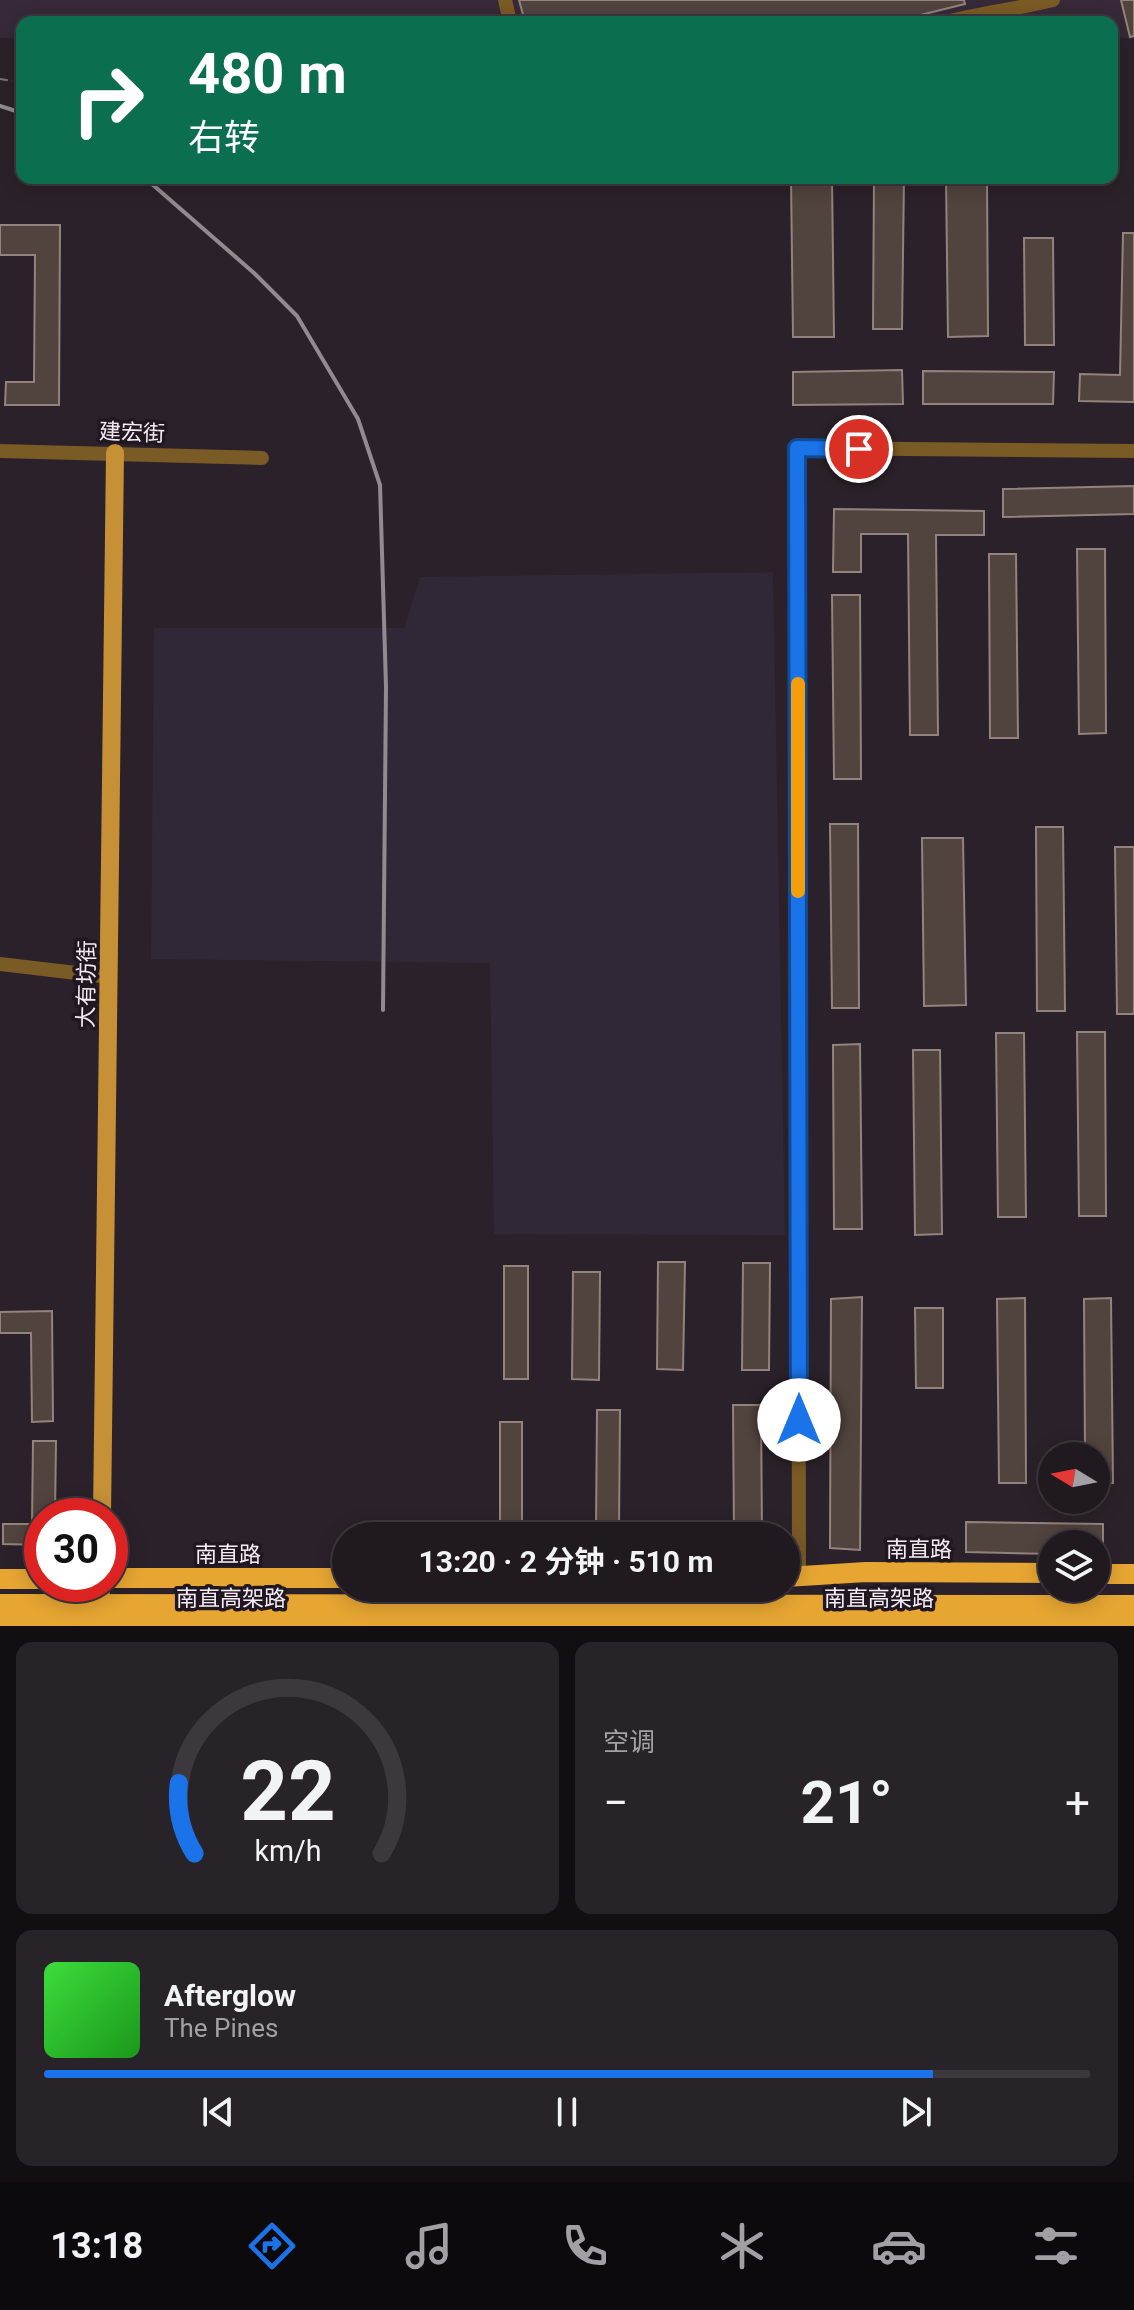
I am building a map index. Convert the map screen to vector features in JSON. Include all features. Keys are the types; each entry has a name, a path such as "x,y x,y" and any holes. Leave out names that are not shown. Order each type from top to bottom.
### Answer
{"highway":[{"name":"南直路","path":"800,1576 866,1572 1038,1573"},
{"path":"866,1572 907,1584 1038,1584"},
{"path":"1110,1574 1134,1574"},
{"name":"南直路","path":"128,1578 332,1578"},
{"path":"0,1579 24,1579"},
{"path":"1110,1585 1134,1585"},
{"name":"南直高架路","path":"0,1604 1134,1605"},
{"name":"南直高架路","path":"0,1622 1134,1622"}],"main road":[{"name":"大有坊街","path":"102,1498 115,453"},
{"path":"100,1626 101,1602"}],"street":[{"path":"968,16 1004,12 1053,0"},
{"path":"792,1522 797,448 1134,451"},
{"name":"建宏街","path":"0,451 262,458"},
{"path":"0,964 110,977"}],"path":[{"path":"0,79 12,81"}],"shaded area":[{"path":"0,0 1134,0 1134,39 1118,38 1118,16 16,16 16,39 0,38"},
{"path":"773,572 785,1235 494,1234 490,963 151,959 154,628 404,628 420,577"}],"building":[{"path":"519,0 964,0 965,4 916,16 523,16"},
{"path":"1121,0 1134,0 1134,36 1130,37"},
{"path":"791,184 832,184 834,337 793,337"},
{"path":"874,184 904,184 902,329 873,329"},
{"path":"946,184 987,184 988,336 948,337"},
{"path":"0,225 60,225 59,405 5,405 6,382 34,382 35,255 0,255"},
{"path":"1123,233 1134,233 1134,402 1079,401 1080,374 1120,375"},
{"path":"1024,238 1053,238 1054,345 1025,345"},
{"path":"902,370 903,404 793,405 793,372"},
{"path":"923,371 1054,372 1053,404 923,404"},
{"path":"1134,486 1134,514 1003,517 1003,489"},
{"path":"834,509 984,511 984,535 936,535 938,735 910,735 908,534 861,534 861,572 833,572"},
{"path":"1077,549 1105,549 1106,733 1079,734"},
{"path":"989,554 1016,554 1018,738 990,738"},
{"path":"832,595 860,595 861,779 834,779"},
{"path":"830,824 858,824 859,1008 832,1008"},
{"path":"1036,827 1063,827 1065,1011 1037,1011"},
{"path":"922,838 963,838 966,1005 924,1006"},
{"path":"1115,847 1134,847 1134,1014 1117,1014"},
{"path":"1077,1032 1105,1032 1106,1216 1079,1216"},
{"path":"996,1033 1024,1033 1026,1217 998,1217"},
{"path":"860,1044 862,1229 834,1229 833,1045"},
{"path":"913,1050 940,1050 942,1234 915,1235"},
{"path":"658,1262 685,1262 683,1370 657,1369"},
{"path":"743,1263 770,1263 769,1370 742,1370"},
{"path":"504,1266 528,1266 528,1379 504,1379"},
{"path":"573,1272 600,1272 599,1380 572,1379"},
{"path":"862,1297 860,1550 830,1548 831,1299"},
{"path":"1025,1298 1026,1483 999,1483 997,1299"},
{"path":"1111,1298 1113,1483 1110,1483 1110,1442 1085,1442 1084,1299"},
{"path":"915,1308 943,1308 943,1388 916,1388"},
{"path":"52,1311 53,1421 32,1422 31,1333 0,1333 0,1312"},
{"path":"733,1405 761,1405 762,1522 734,1522"},
{"path":"597,1410 620,1410 619,1522 596,1522"},
{"path":"500,1422 522,1422 522,1522 500,1522"},
{"path":"33,1441 56,1441 55,1498 32,1498"},
{"path":"966,1522 1103,1524 1103,1530 1038,1530 1038,1554 966,1552"},
{"path":"3,1524 24,1524 24,1545 3,1544"}],"railway":[{"path":"0,106 16,111"},
{"path":"152,184 254,273 297,316 358,419 380,485 386,687 383,1010"}],"slow traffic":[{"path":"798,684 798,891"}],"route":[{"path":"799,1420 797,448 859,449"}]}
